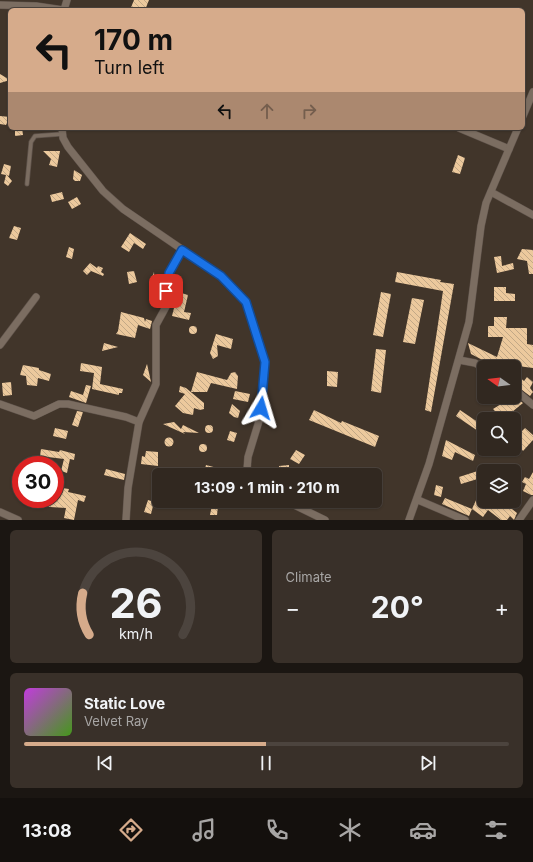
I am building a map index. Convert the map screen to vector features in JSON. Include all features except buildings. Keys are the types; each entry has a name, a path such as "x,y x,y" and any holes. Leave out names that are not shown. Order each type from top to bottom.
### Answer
{"street":[{"path":"0,5 50,8"},
{"path":"525,111 533,92"},
{"path":"464,130 509,149"},
{"path":"409,520 418,500 469,322 481,226 486,203 517,130"},
{"path":"62,131 68,148 103,191 123,209 221,276 246,302 257,332 265,362 263,396 259,421 248,457 248,468"},
{"path":"491,192 533,215"},
{"path":"126,520 128,488 139,422 156,384 156,324 168,303 166,291 169,273 182,250"},
{"path":"0,345 36,297"},
{"path":"459,360 477,364"},
{"path":"521,395 533,405"},
{"path":"0,404 34,416 59,404 68,404 126,417 139,422"},
{"path":"418,500 465,520"},
{"path":"519,520 533,500"},
{"path":"300,508 325,520"},
{"path":"0,512 17,520"}],"lane":[{"path":"27,184 31,142 35,136 62,131"}],"route":[{"path":"166,291 169,273 182,250 221,276 246,302 257,332 265,362 261,408"}]}
